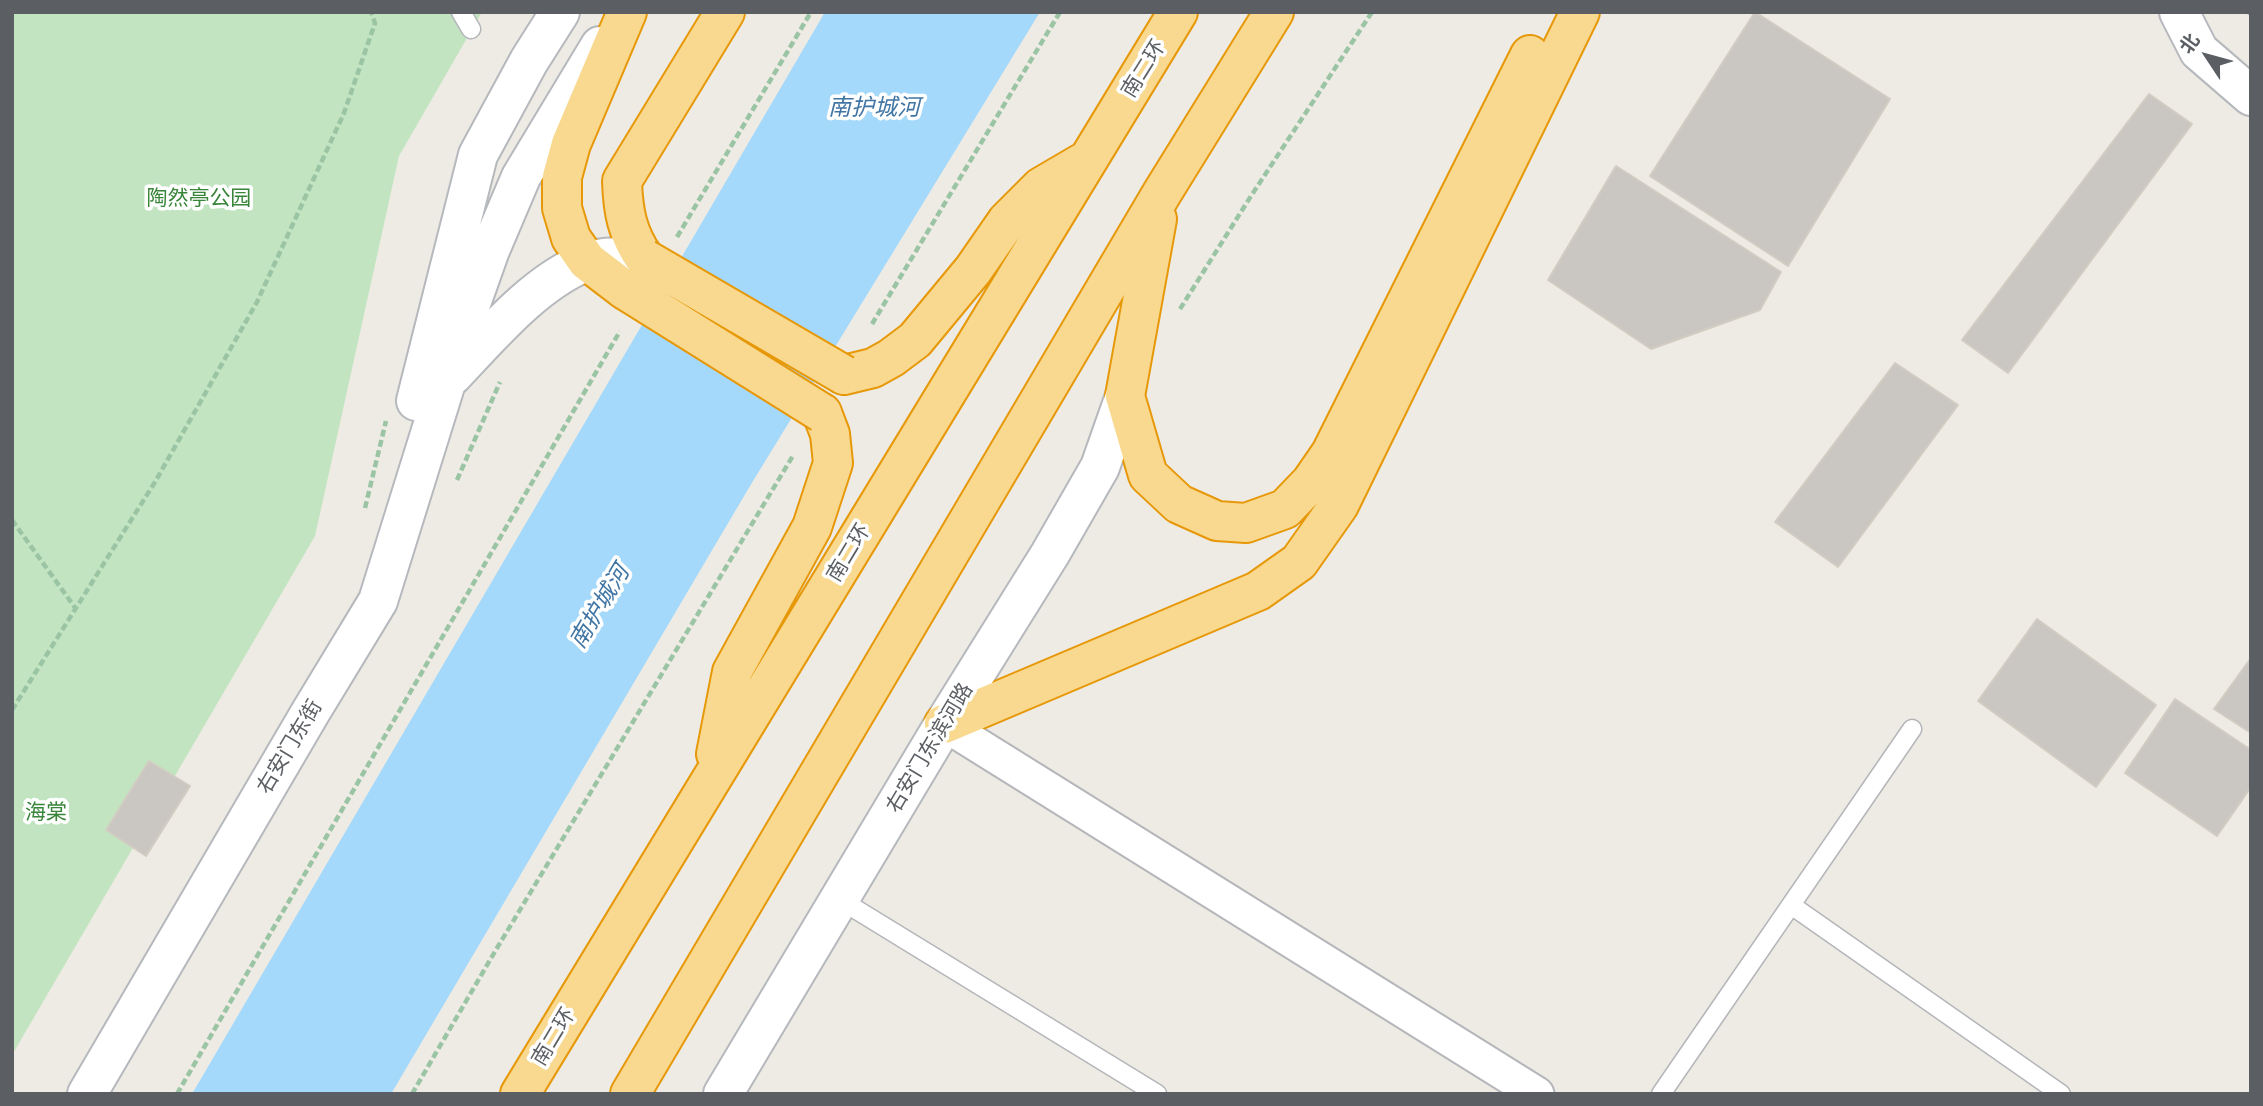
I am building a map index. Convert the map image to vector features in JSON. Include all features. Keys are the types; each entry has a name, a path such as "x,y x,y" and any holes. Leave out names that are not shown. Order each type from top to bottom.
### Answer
{"highway":[{"path":"627,12 571,144 562,177 562,208 571,238 587,261 641,280 844,375 873,368 915,340 973,270 1007,221 1041,187 1087,160"},
{"path":"711,778 732,672 812,527 834,463 830,433 822,413 641,280 635,245 623,210 622,181 725,12"},
{"name":"南二环","path":"520,1094 1178,12"},
{"path":"630,1094 1162,193 1274,12"},
{"path":"1162,193 1125,396 1148,475 1179,504 1217,521 1245,523 1285,509 1311,482 1331,453 1551,12"},
{"path":"944,724 1258,591 1299,562 1339,505 1580,12"}],"street":[{"path":"402,526 409,432 478,155 529,61 560,12"},
{"name":"右安门东街","path":"87,1094 378,601 468,312 490,250 521,177 621,12"},
{"path":"2179,12 2199,51 2251,96"},
{"path":"448,380 500,326 547,284 587,261"},
{"name":"右安门东滨河路","path":"723,1094 944,724 1050,554 1100,467 1125,396"},
{"path":"944,724 1538,1094"}],"lane":[{"path":"461,12 471,29"},
{"path":"1661,1094 1912,729"},
{"path":"839,899 1157,1094"},
{"path":"1791,905 2062,1094"}],"path":[{"path":"12,710 155,482 257,302 344,113 375,23 371,12"},
{"path":"177,1094 641,280 811,12"},
{"path":"868,330 1060,12"},
{"path":"1177,314 1372,12"},
{"path":"364,513 388,414"},
{"path":"412,1094 797,449"},
{"path":"12,520 76,609"}],"green space":[{"name":"陶然亭公园","path":"12,12 482,12 399,156 315,536 12,1055"}],"water":[{"name":"南护城河","path":"825,12 1040,12 750,486 391,1094 192,1094"}],"building":[{"path":"1755,12 1890,99 1788,266 1650,176"},
{"path":"2149,94 2192,124 2008,373 1962,340"},
{"path":"1616,166 1781,272 1760,310 1651,349 1548,280"},
{"path":"1895,363 1958,405 1838,567 1775,522"},
{"path":"2037,619 2156,705 2096,787 1978,701"},
{"path":"2251,658 2251,733 2214,709"},
{"path":"2175,699 2251,750 2251,787 2217,836 2125,773"},
{"path":"149,761 190,786 146,856 106,830"}],"park label":[{"name":"海棠","path":"46,813"}]}
